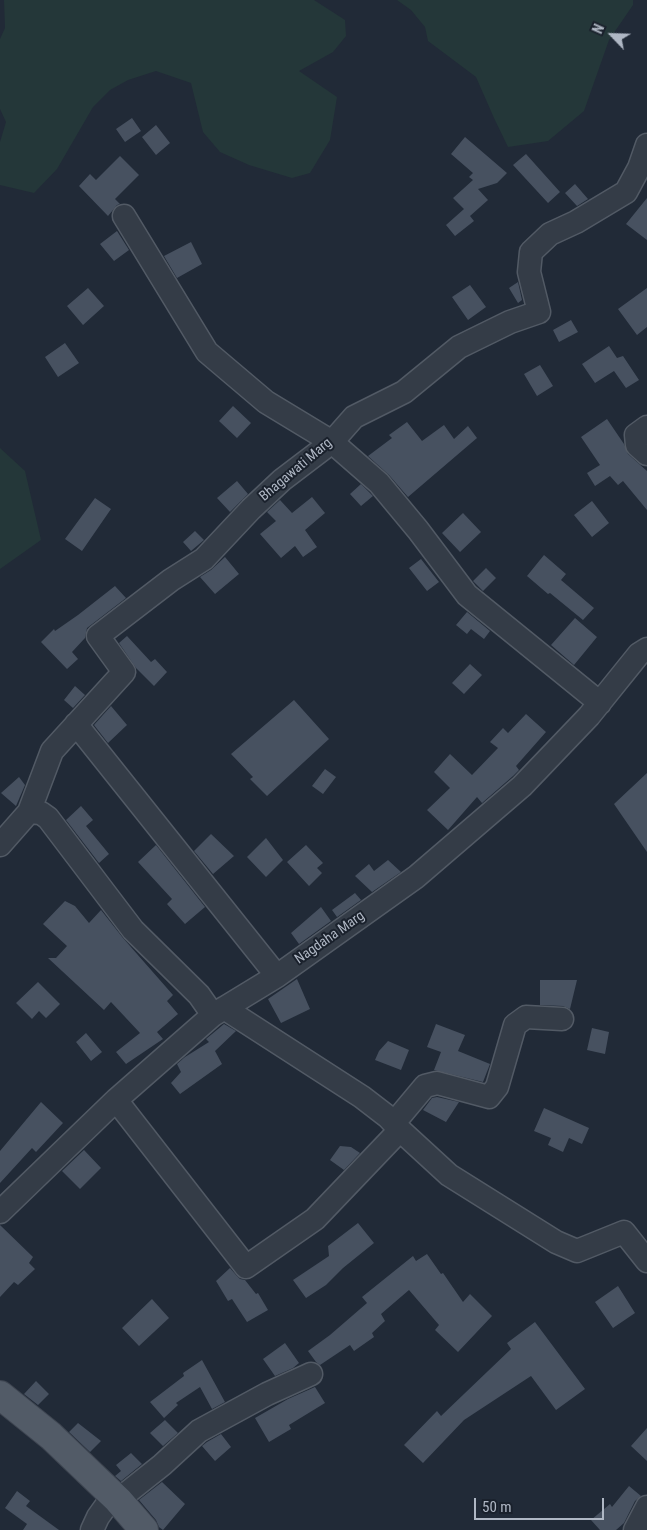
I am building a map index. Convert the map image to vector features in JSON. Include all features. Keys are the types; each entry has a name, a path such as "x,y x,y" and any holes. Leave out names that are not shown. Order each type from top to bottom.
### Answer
{"main road":[{"path":"0,1395 51,1436 115,1498 144,1530"}],"street":[{"name":"Bhagawati Marg","path":"0,846 29,812 52,751 124,672 98,636 171,580 204,559 263,497 332,442 354,417 404,392 459,347 510,322 539,312 529,272 531,252 550,234 576,222 626,192 639,168 647,145"},
{"path":"124,216 207,352 266,402 332,442 379,483 418,530 467,595 600,703"},
{"path":"647,427 636,435 637,445 647,454"},
{"name":"Nagdaha Marg","path":"0,1212 116,1100 218,1011 277,976 416,877 522,786 589,716 639,654 647,649"},
{"path":"76,724 277,976"},
{"path":"29,812 41,813 48,818 133,930 199,996 218,1011 362,1097 388,1117 449,1175 556,1242 577,1251 624,1232 647,1261"},
{"path":"116,1100 246,1267 314,1219 397,1127 424,1086 437,1083 489,1097 497,1087 515,1025 526,1016 562,1019"},
{"path":"92,1530 98,1517 115,1498 162,1465 199,1431 267,1394 311,1374"},
{"path":"635,1530 647,1507"}],"shaded area":[{"path":"4,0 314,0 345,20 346,36 333,52 299,71 337,97 330,140 310,173 292,178 249,165 220,152 203,132 191,83 156,71 128,80 110,90 93,107 57,169 34,193 0,185 0,142 6,122 0,109 0,39 5,28"},
{"path":"397,0 633,0 633,5 609,40 584,111 548,141 508,147 476,77 428,41 425,27 411,10"},
{"path":"0,448 25,471 41,540 0,569"}],"building":[{"path":"132,118 141,131 125,142 116,129"},
{"path":"156,125 170,143 156,155 142,137"},
{"path":"465,137 507,173 497,183 478,189 488,200 470,216 474,221 455,236 446,225 464,209 453,198 473,180 469,177 473,173 451,154"},
{"path":"526,154 560,192 548,203 513,165"},
{"path":"120,156 139,175 115,199 120,204 108,216 79,186 90,174 96,180"},
{"path":"575,184 588,199 577,206 565,193"},
{"path":"647,198 647,240 626,224"},
{"path":"117,231 129,250 114,261 100,244"},
{"path":"191,242 202,264 177,278 164,256"},
{"path":"518,282 522,300 518,303 509,288"},
{"path":"470,285 486,307 468,320 452,297"},
{"path":"88,288 104,306 83,325 67,306"},
{"path":"647,288 647,327 637,335 618,309"},
{"path":"571,320 578,332 559,342 553,330"},
{"path":"65,343 79,363 58,377 45,357"},
{"path":"609,346 617,358 623,356 639,380 626,388 614,371 595,383 582,364"},
{"path":"540,365 553,386 537,396 524,374"},
{"path":"233,406 251,423 237,438 219,421"},
{"path":"607,419 624,444 628,454 647,471 647,510 623,481 618,485 610,476 595,486 587,473 600,465 581,437"},
{"path":"407,422 422,441 444,425 454,439 468,426 477,438 408,497 389,475 368,456 392,438 389,435"},
{"path":"237,481 248,494 230,512 217,498"},
{"path":"361,484 373,496 361,506 350,494"},
{"path":"312,497 325,513 305,530 317,547 303,557 295,546 281,558 260,534 276,521 267,512 280,500 292,513"},
{"path":"95,498 111,509 82,551 65,539"},
{"path":"592,501 609,523 592,537 574,515"},
{"path":"463,513 481,532 460,552 442,533"},
{"path":"195,531 204,540 191,551 183,542"},
{"path":"544,555 566,574 561,580 594,608 583,620 527,576"},
{"path":"225,557 239,574 215,594 200,577"},
{"path":"421,559 439,582 427,591 409,568"},
{"path":"486,568 496,578 483,591 473,581"},
{"path":"115,586 126,598 87,628 85,638 72,652 78,659 67,669 41,642 54,629 55,631 78,615"},
{"path":"467,612 490,631 484,639 471,629 467,634 456,625"},
{"path":"575,618 597,637 574,665 551,645"},
{"path":"127,636 151,662 155,659 167,672 154,686 136,668 119,643"},
{"path":"470,664 482,675 464,694 452,683"},
{"path":"75,686 85,695 73,708 64,700"},
{"path":"294,700 329,739 267,796 250,779 253,777 231,754"},
{"path":"111,706 127,725 108,743 94,725"},
{"path":"526,714 546,732 516,766 519,770 513,776 482,803 477,797 448,830 427,810 450,788 434,772 450,754 472,775 498,748 490,742 503,728 508,733"},
{"path":"325,769 336,777 323,794 312,786"},
{"path":"647,773 647,852 614,804"},
{"path":"19,777 25,785 16,806 1,793"},
{"path":"81,806 93,820 86,826 109,854 99,863 66,820"},
{"path":"211,834 234,856 213,874 194,851"},
{"path":"266,838 283,860 266,877 247,857"},
{"path":"156,845 205,907 185,924 167,904 172,899 138,862"},
{"path":"306,845 323,863 317,868 322,873 309,886 287,862"},
{"path":"388,860 401,872 372,892 355,876 369,864 374,871"},
{"path":"355,893 361,900 337,917 332,910"},
{"path":"65,901 75,906 89,923 101,910 173,995 167,1001 178,1014 157,1032 163,1039 126,1064 116,1052 140,1033 111,1002 104,1010 48,958 56,958 67,946 43,924"},
{"path":"321,907 331,921 299,944 291,933"},
{"path":"297,979 310,1009 281,1023 268,999"},
{"path":"540,980 577,980 570,1009 563,1006 540,1005"},
{"path":"38,982 60,1004 46,1018 39,1011 32,1019 16,1003"},
{"path":"224,1024 236,1031 215,1051 222,1064 180,1094 171,1083 181,1072 177,1064 209,1042 206,1039"},
{"path":"436,1024 465,1035 458,1051 490,1064 483,1082 434,1070 441,1052 427,1047"},
{"path":"592,1028 609,1032 605,1054 587,1050"},
{"path":"86,1033 102,1052 91,1061 76,1042"},
{"path":"388,1041 409,1050 401,1070 375,1060 379,1051"},
{"path":"437,1097 459,1102 446,1122 423,1110 432,1098"},
{"path":"41,1102 63,1123 36,1152 32,1148 0,1183 0,1151"},
{"path":"544,1108 589,1128 582,1144 569,1138 563,1152 548,1145 551,1138 534,1131"},
{"path":"340,1146 351,1147 360,1153 344,1170 330,1160"},
{"path":"84,1150 101,1168 80,1189 62,1171"},
{"path":"358,1223 374,1243 343,1268 326,1285 306,1298 293,1280 329,1256 328,1246"},
{"path":"0,1225 33,1257 29,1263 35,1269 18,1285 14,1282 0,1297"},
{"path":"427,1254 463,1302 470,1294 492,1316 458,1352 435,1330 439,1325 409,1290 381,1314 385,1321 372,1333 374,1337 354,1351 350,1345 320,1365 316,1362 308,1351 367,1303 362,1297 413,1256 416,1261"},
{"path":"230,1268 240,1279 245,1280 256,1294 258,1293 268,1310 247,1322 232,1299 228,1301 216,1281"},
{"path":"618,1286 635,1313 613,1328 595,1302"},
{"path":"152,1299 169,1318 139,1346 122,1328"},
{"path":"535,1322 585,1389 556,1410 531,1376 464,1420 423,1463 404,1445 437,1411 441,1416 511,1349 507,1343"},
{"path":"285,1343 299,1363 293,1368 275,1376 263,1359"},
{"path":"202,1360 225,1402 212,1409 200,1387 176,1403 178,1405 164,1418 150,1402 184,1376 183,1373"},
{"path":"36,1381 49,1394 38,1405 24,1394"},
{"path":"315,1387 325,1403 289,1425 291,1429 269,1442 255,1418 288,1399"},
{"path":"165,1420 178,1433 163,1446 150,1433"},
{"path":"78,1423 101,1441 90,1452 69,1432"},
{"path":"647,1428 647,1461 631,1446"},
{"path":"221,1434 231,1447 215,1461 202,1446"},
{"path":"131,1453 142,1464 121,1481 115,1476 121,1471 116,1465"},
{"path":"162,1482 185,1504 163,1530 139,1500"},
{"path":"629,1486 641,1496 635,1501 624,1523 616,1530 600,1530 591,1520 610,1504 612,1507"},
{"path":"17,1491 30,1501 26,1506 59,1530 23,1530 27,1524 5,1508"}]}
